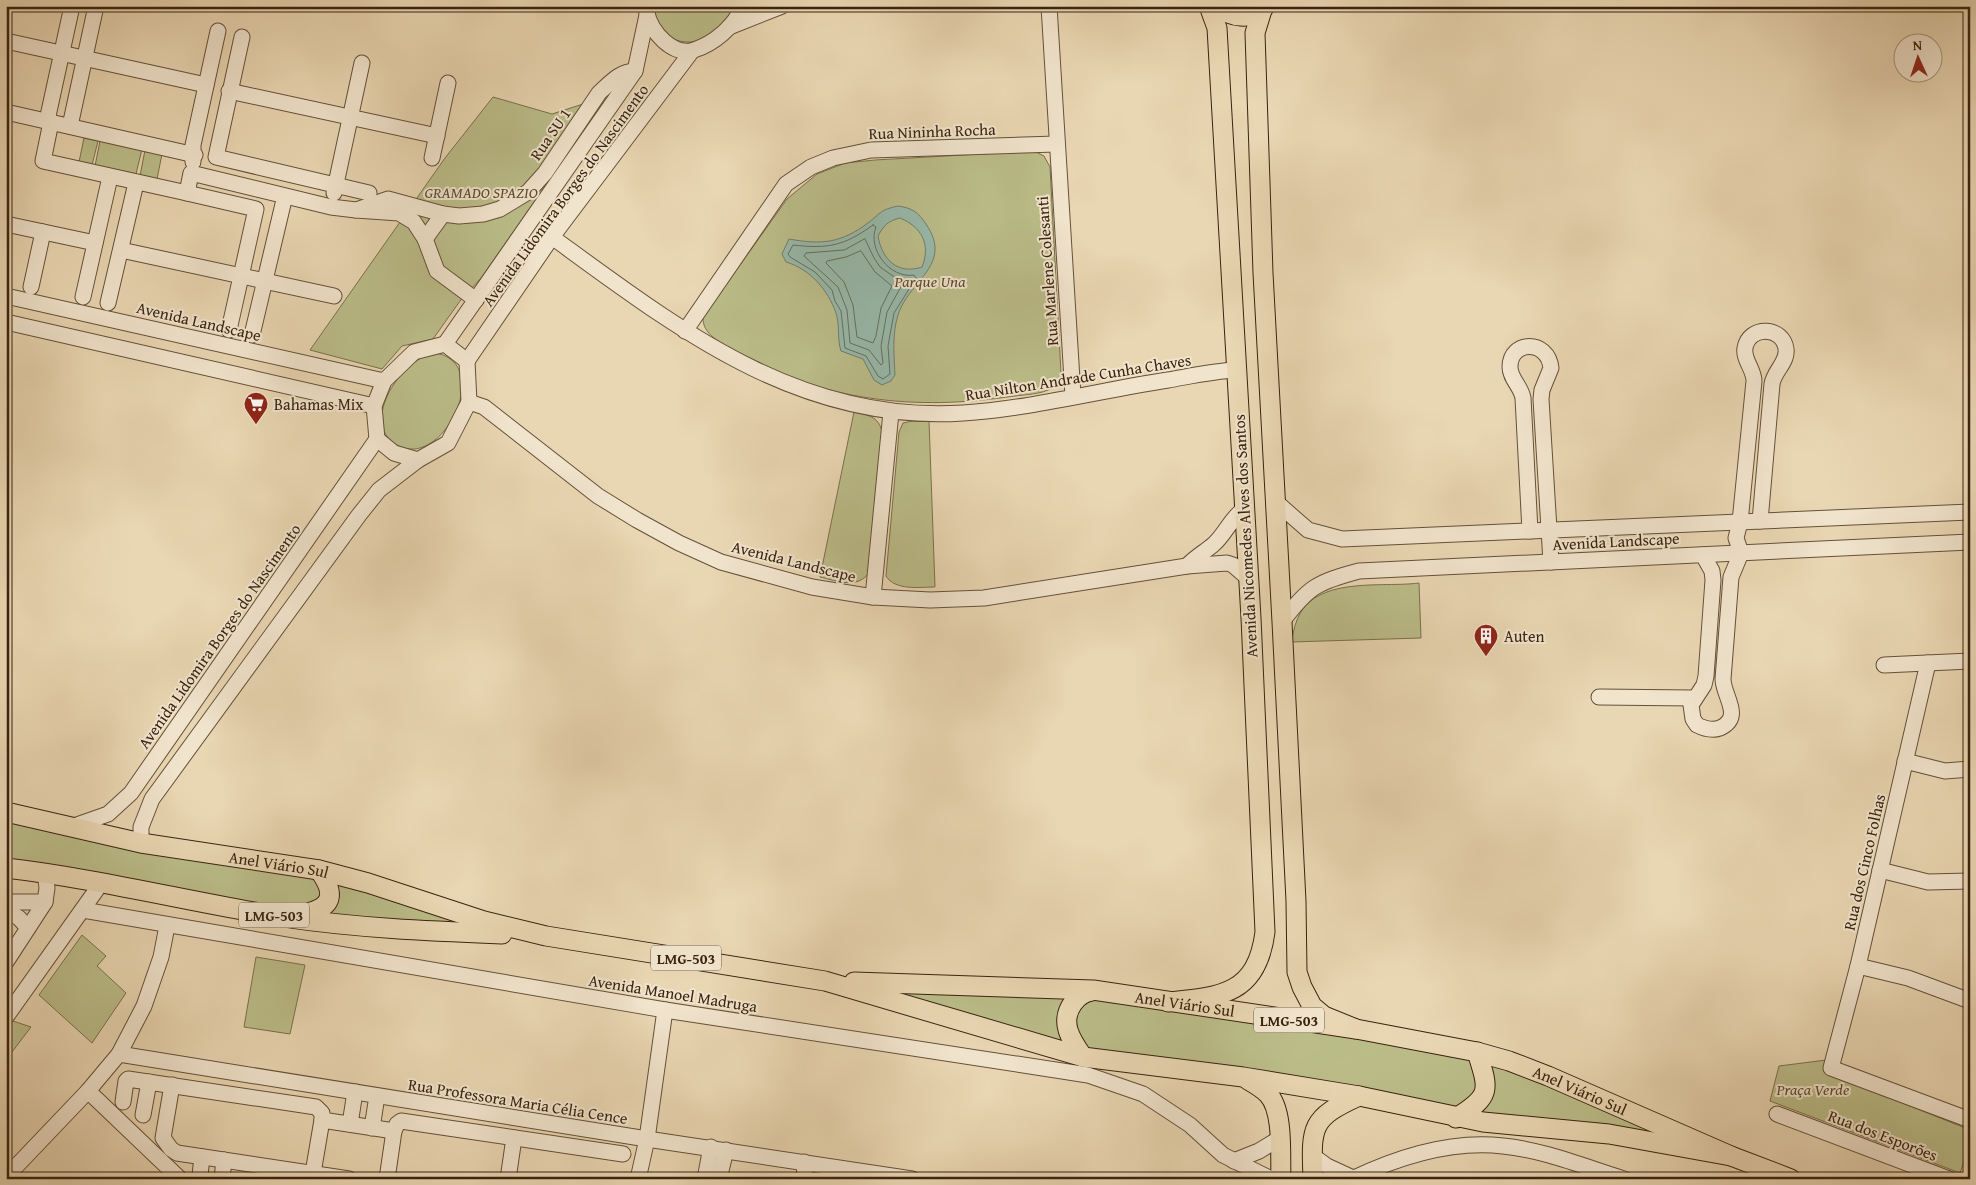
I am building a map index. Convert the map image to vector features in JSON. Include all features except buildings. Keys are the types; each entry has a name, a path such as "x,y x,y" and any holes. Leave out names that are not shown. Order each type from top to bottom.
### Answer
{"main road":[{"name":"Avenida Nicomedes Alves dos Santos","path":"1168,1002 1209,998 1228,992 1243,981 1252,970 1263,944 1265,932 1248,578 1217,28 1209,6"},
{"path":"1216,6 1232,16 1242,17 1263,8"},
{"name":"Avenida Nicomedes Alves dos Santos","path":"1263,8 1255,33 1263,273 1296,901 1297,972 1312,1006 1324,1016 1356,1029"},
{"path":"1231,274 1235,269 1246,265 1258,268 1263,273"},
{"path":"1250,618 1262,626 1269,627 1282,622"},
{"name":"Anel Viário Sul","path":"6,812 70,828 140,842 319,870 368,882 484,921 546,936 826,981 1083,1056 1243,1077 1359,1096 1456,1118 1609,1134 1730,1156"},
{"name":"Anel Viário Sul","path":"6,868 102,882 281,917 359,928 546,936"},
{"path":"281,917 315,912 327,905 330,896 328,883 319,870"},
{"name":"Anel Viário Sul","path":"826,981 1093,990 1356,1029 1477,1052 1509,1061 1548,1076 1730,1156 1791,1179"},
{"path":"1083,1056 1070,1037 1065,1018 1076,997 1093,990"},
{"path":"1456,1118 1475,1106 1485,1092 1484,1074 1477,1052"},
{"path":"1243,1077 1261,1088 1274,1102 1280,1138 1281,1179"},
{"path":"1313,1179 1312,1155 1316,1124 1333,1107 1359,1096"}],"street":[{"path":"72,6 48,116 51,122 43,161 256,209 229,330"},
{"path":"70,126 96,6"},
{"path":"647,11 653,30 664,42 692,51 713,41 729,27 742,6"},
{"path":"729,27 782,6"},
{"name":"Rua Marlene Colesanti","path":"1049,6 1072,396"},
{"name":"Avenida Lidomira Borges do Nascimento","path":"444,344 635,71 647,11"},
{"path":"187,193 195,155 193,145 218,31"},
{"path":"242,37 216,157 369,192"},
{"path":"6,41 206,85"},
{"name":"Avenida Lidomira Borges do Nascimento","path":"467,361 552,237 692,51"},
{"path":"331,206 362,64"},
{"name":"Rua SU 1","path":"356,210 388,199 443,214 459,216 488,213 500,209 528,192 545,173 600,93 625,71 635,71"},
{"path":"432,158 448,83"},
{"path":"229,91 436,136"},
{"path":"6,112 195,155"},
{"name":"Rua Nininha Rocha","path":"685,331 786,184 811,167 833,158 871,150 1056,144"},
{"path":"191,173 331,206 405,215 414,222 425,239 437,271 476,300"},
{"path":"83,297 110,177"},
{"path":"108,303 136,183"},
{"path":"252,335 283,204"},
{"path":"425,239 443,214"},
{"path":"6,224 95,243"},
{"path":"31,287 43,232"},
{"name":"Rua Nilton Andrade Cunha Chaves","path":"552,237 685,331 749,368 794,388 837,401 891,412 962,413 1236,370"},
{"path":"121,250 334,296"},
{"name":"Avenida Landscape","path":"6,296 384,381"},
{"path":"6,322 374,406"},
{"path":"139,352 145,327"},
{"path":"1693,698 1691,712 1698,725 1711,730 1718,729 1729,720 1732,707 1723,686 1731,577 1741,553 1736,538 1740,522 1754,374 1747,361 1745,347 1753,335 1766,330 1780,336 1784,341 1786,355 1774,376 1772,384 1760,521"},
{"path":"140,842 145,813 157,792 359,515 380,490 418,460 448,443 469,402 467,361 444,344 414,352 384,381 374,406 377,440 394,453 418,460"},
{"path":"1530,531 1523,398 1519,384 1510,372 1510,365 1516,352 1528,346 1542,350 1551,361 1550,375 1545,382 1541,399 1551,562"},
{"name":"Avenida Landscape","path":"469,402 484,407 598,496 679,543 722,562 758,574 812,587 873,597 930,600 984,598 1187,566 1234,565 1248,578"},
{"path":"873,597 891,412"},
{"name":"Avenida Lidomira Borges do Nascimento","path":"70,828 108,814 131,792 377,440"},
{"path":"1746,464 1765,466"},
{"path":"1527,479 1546,478"},
{"name":"Avenida Landscape","path":"1276,502 1308,530 1342,539 1970,512"},
{"path":"1187,566 1194,558 1213,545 1226,530 1234,516 1244,509"},
{"name":"Avenida Landscape","path":"1282,622 1314,586 1333,578 1359,571 1970,542"},
{"path":"1599,697 1693,698 1700,692 1706,676 1712,571 1703,555"},
{"path":"1710,622 1728,623"},
{"path":"1884,665 1970,661"},
{"name":"Rua dos Cinco Folhas","path":"1928,663 1858,966 1831,1068 1970,1120"},
{"path":"1905,761 1945,770 1970,769"},
{"path":"1880,870 1928,882 1970,881"},
{"path":"6,962 45,902 47,888 45,873"},
{"path":"6,1017 102,882"},
{"path":"6,902 45,902"},
{"path":"6,910 19,918 28,928"},
{"name":"Avenida Manoel Madruga","path":"83,910 665,1010 1088,1075 1143,1094 1182,1119 1212,1146 1234,1161 1271,1179"},
{"path":"6,1176 88,1091 119,1054 144,1006 161,957 168,926"},
{"path":"1858,966 1908,978 1970,1001"},
{"path":"638,1179 648,1139 665,1010"},
{"name":"Rua Professora Maria Célia Cence","path":"119,1054 648,1139 912,1179"},
{"path":"123,1102 126,1079 316,1108 322,1113 322,1120 313,1173"},
{"path":"143,1115 149,1082"},
{"path":"172,1085 164,1138 170,1149 177,1153 349,1179"},
{"path":"88,1091 170,1176"},
{"path":"350,1124 355,1092"},
{"path":"372,1128 377,1096"},
{"name":"Rua dos Esporões","path":"1777,1114 1949,1179"},
{"path":"322,1120 394,1130"},
{"path":"387,1179 394,1130 401,1121 624,1154"},
{"path":"508,1179 514,1138"},
{"path":"1234,1161 1259,1151 1280,1138"},
{"path":"1312,1155 1327,1166 1353,1178 1412,1154 1470,1145 1502,1146 1529,1151 1624,1179"},
{"path":"704,1179 718,1149"},
{"path":"718,1149 719,1179"},
{"path":"200,1175 202,1157"},
{"path":"222,1179 224,1160"},
{"path":"804,1162 805,1179"}],"green space":[{"path":"654,6 736,6 713,33 700,40 690,42 672,38 664,33 658,26"},
{"name":"GRAMADO SPAZIO","path":"608,96 481,278 460,301 433,339 402,346 382,369 310,350 445,158 493,97 552,114"},
{"path":"84,138 98,141 92,165 79,162"},
{"path":"100,141 142,149 136,174 95,166"},
{"path":"145,150 162,154 157,179 140,176"},
{"name":"Parque Una","path":"1034,151 1044,156 1050,167 1061,373 1056,385 1050,389 1029,395 941,402 906,402 871,398 837,392 803,382 769,368 714,338 706,329 703,317 787,199 817,174 845,163"},
{"path":"435,353 452,360 460,374 462,391 457,410 447,428 433,441 418,448 401,447 388,438 382,425 382,410 397,380 408,368 421,358"},
{"path":"854,412 868,415 875,419 882,432 870,571 860,581 847,583 820,577"},
{"path":"929,421 935,587 902,586 890,581 886,576 899,432 903,423"},
{"path":"1419,583 1421,638 1291,642 1297,620 1306,606 1318,596 1351,586"},
{"path":"6,812 319,870 546,936 359,928 6,868"},
{"path":"82,935 106,956 97,966 126,993 92,1043 39,995"},
{"path":"256,957 305,965 290,1034 244,1027"},
{"path":"825,981 1093,990 1477,1052 1731,1156 1083,1057"},
{"path":"13,1021 31,1027 6,1060 6,1031"},
{"name":"Praça Verde","path":"1834,1059 1841,1078 1970,1130 1970,1144 1960,1173 1770,1101 1779,1066"}],"water":[{"path":"898,206 914,211 920,216 933,238 935,251 927,272 911,292 898,315 894,337 895,375 891,381 882,385 874,380 863,359 841,351 837,318 833,304 810,275 795,265 786,262 782,254 789,239 811,242 831,241 849,235 882,212","holes":["900,218 908,222 919,232 925,244 925,259 922,267 913,269 906,269 892,264 883,252 878,236 889,222"]}],"place":[{"name":"Bahamas Mix","path":"256,425"},
{"name":"Auten","path":"1486,657"}]}
